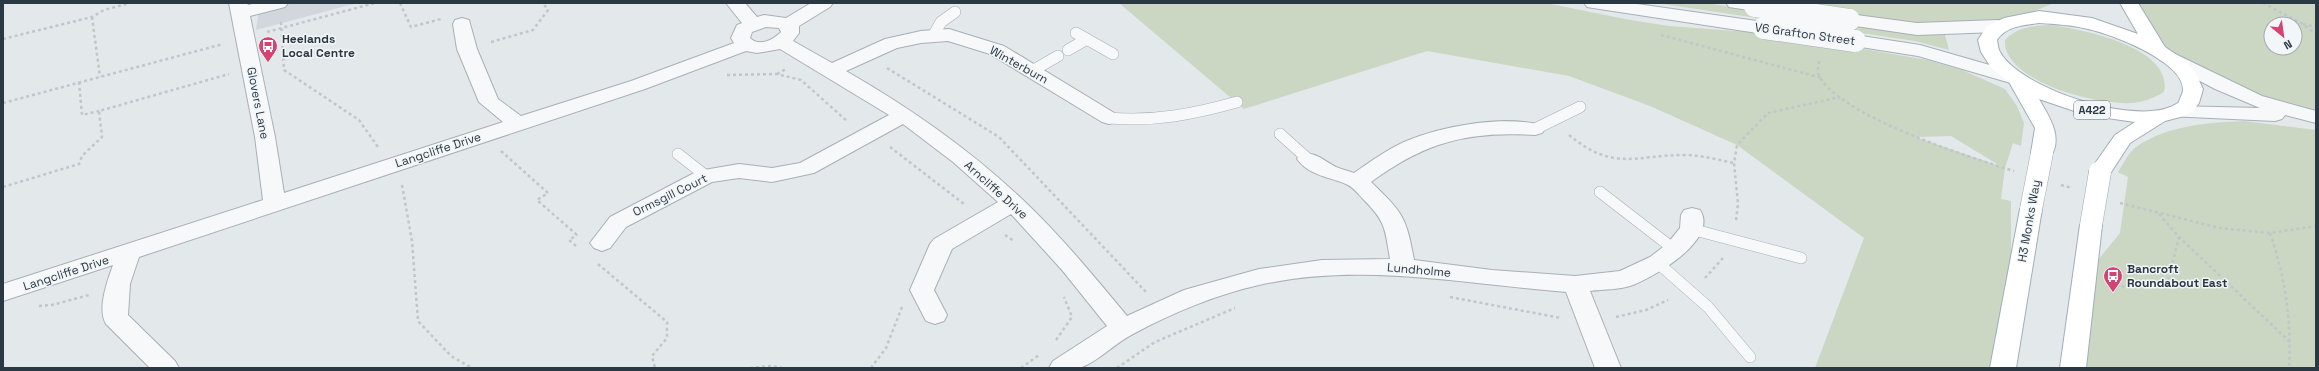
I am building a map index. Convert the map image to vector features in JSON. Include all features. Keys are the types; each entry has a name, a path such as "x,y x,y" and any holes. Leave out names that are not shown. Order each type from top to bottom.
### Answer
{"main road":[{"path":"1997,26 2054,3"},
{"path":"2129,3 2162,53"},
{"path":"2014,19 2039,17 2068,19 2091,24 2129,36 2162,53 2182,69 2192,82 2194,94 2188,105 2167,114 2122,139 2100,172 2091,225 2073,368"},
{"name":"A422","path":"1997,26 1988,36 1988,49 1997,63 2016,79 2050,97 2088,110 2126,116 2167,114"},
{"name":"H3 Monks Way","path":"2003,368 2042,153 2045,128 2031,100 2016,79"}],"street":[{"path":"239,8 279,3"},
{"path":"735,3 753,24 741,34 742,41 746,44 759,47 785,33 824,3"},
{"name":"V6 Grafton Street","path":"1593,3 1920,51 2016,79"},
{"name":"V6 Grafton Street","path":"1735,3 1917,29 1997,26"},
{"name":"Glovers Lane","path":"239,8 265,137 275,204"},
{"name":"Arncliffe Drive","path":"753,24 771,21 833,70 904,115 952,150 1013,203 1068,261 1123,328"},
{"path":"462,24 467,49 490,102 518,124"},
{"name":"Winterburn","path":"833,70 864,54 892,43 933,36 949,36 997,50 1109,118"},
{"name":"Langcliffe Drive","path":"3,293 129,253 638,85 746,44"},
{"path":"2162,53 2222,85 2255,100 2316,117"},
{"path":"2167,114 2236,112 2316,121"},
{"name":"Ormsgill Court","path":"597,251 618,222 706,176 739,171 772,175 806,168 904,115"},
{"path":"1357,181 1398,153 1451,133 1512,127 1534,129"},
{"path":"1308,159 1329,172 1357,181 1388,211 1396,225 1403,267"},
{"path":"935,315 922,290 942,244 1013,203"},
{"name":"Lundholme","path":"1123,328 1193,296 1259,277 1322,268 1403,267 1492,278 1575,284 1624,279 1666,256 1692,222"},
{"name":"Langcliffe Drive","path":"129,253 118,284 115,318 166,368"},
{"path":"1575,284 1608,368"},
{"path":"1062,368 1123,328"}],"lane":[{"path":"933,36 941,22 955,12"},
{"path":"1076,33 1113,54"},
{"path":"1068,50 1087,39"},
{"path":"1032,71 1058,56"},
{"path":"1109,118 1136,121 1174,118 1237,102"},
{"path":"1534,129 1580,107"},
{"path":"1280,134 1308,159"},
{"path":"678,154 706,176"},
{"path":"1600,192 1666,256 1702,300 1729,328 1750,357"},
{"path":"1692,222 1801,258"}],"path":[{"path":"3,39 92,16 104,10 130,3"},
{"path":"3,103 374,3"},
{"path":"400,3 411,27 443,18 462,24"},
{"path":"467,49 533,30 548,10 544,3"},
{"path":"2263,3 2288,16"},
{"path":"92,16 100,77"},
{"path":"2303,24 2316,27"},
{"path":"2303,24 2316,34"},
{"path":"1656,34 1822,78"},
{"path":"864,54 999,138 1132,280 1166,309"},
{"path":"1820,58 1818,72 1827,87 1847,103 1913,136 2020,173"},
{"path":"79,82 82,115 251,68"},
{"path":"3,186 79,164 82,156 102,137 99,111"},
{"path":"1554,120 1582,147 1600,157 1623,161 1686,155 1734,163"},
{"path":"500,150 548,193 537,200 577,235"},
{"path":"2056,184 2078,190"},
{"path":"2115,201 2159,214 2219,228 2270,233 2316,226"},
{"path":"2159,214 2180,237 2291,343"},
{"path":"580,249 569,240 583,232"},
{"path":"2270,233 2282,264 2291,343 2289,368"},
{"path":"2084,277 2130,288 2168,281 2180,237"},
{"path":"597,251 667,322 667,338 652,356 655,368"},
{"path":"31,307 52,305 78,298 118,284"},
{"path":"750,368 771,366 782,368"}],"shaded area":[{"path":"260,3 357,3 256,30"}],"green space":[{"path":"1119,3 1546,3 1630,20 1669,26 1762,33 1761,38 1851,51 1858,48 1927,60 1962,70 2005,89 2017,106 2024,123 2021,146 2013,143 2005,168 2001,199 2011,201 2011,318 2003,368 1815,368 1864,238 1737,145 1650,106 1569,76 1427,51 1244,109","holes":["1951,136 2001,166 1915,137"]},
{"path":"1656,3 1707,3 1757,11 1757,18"},
{"path":"1745,3 2054,3 2015,19 1917,29"},
{"path":"2129,3 2316,3 2316,117 2255,100 2167,56"},
{"path":"1853,25 1913,33 1945,35 1949,50 1915,41 1854,32"},
{"path":"2050,25 2102,36 2122,43 2140,52 2155,63 2163,76 2164,92 2149,99 2132,103 2100,101 2062,91 2044,84 2028,75 2015,64 2007,52 2005,48 2005,40 2015,32 2026,28"},
{"path":"2244,121 2316,130 2316,368 2073,368 2084,277 2120,233 2128,177 2118,172 2133,149 2161,134 2188,126"}],"place":[{"name":"Heelands Local Centre","path":"268,63"},
{"name":"Bancroft Roundabout East","path":"2113,293"}]}
